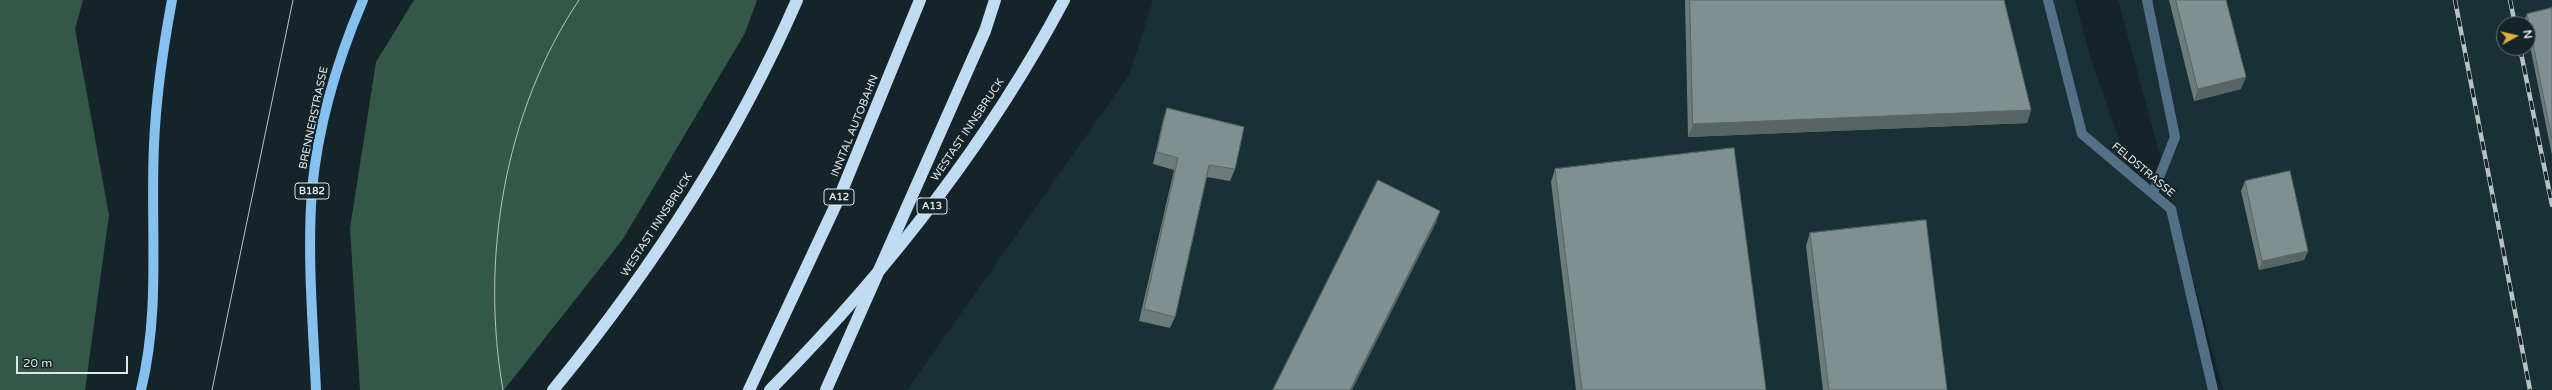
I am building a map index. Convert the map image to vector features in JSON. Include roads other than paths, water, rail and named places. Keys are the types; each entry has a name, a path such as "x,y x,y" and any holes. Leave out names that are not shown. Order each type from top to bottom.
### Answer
{"highway":[{"name":"WESTAST INNSBRUCK","path":"553,390 639,277 695,193 744,106 797,0"},
{"name":"INNTAL AUTOBAHN","path":"749,390 839,198 920,0"},
{"path":"826,390 985,31 995,0"},
{"name":"WESTAST INNSBRUCK","path":"770,390 831,328 937,200 995,116 1047,32 1064,0"}],"main road":[{"path":"141,390 151,332 154,294 154,146 156,110 164,43 172,0"},
{"name":"BRENNERSTRASSE","path":"316,390 311,274 312,189 329,93 362,0"}],"street":[{"name":"FELDSTRASSE","path":"2048,0 2082,134 2171,209 2213,390"},
{"path":"2147,0 2175,138 2153,193"}],"tram line":[{"path":"212,390 293,0"},
{"path":"503,390 497,340 495,290 497,239 504,188 516,138 532,90 553,44 579,0"}],"railway":[{"path":"2455,0 2530,390"},
{"path":"2510,0 2513,16"},
{"path":"2522,56 2552,205"}]}
